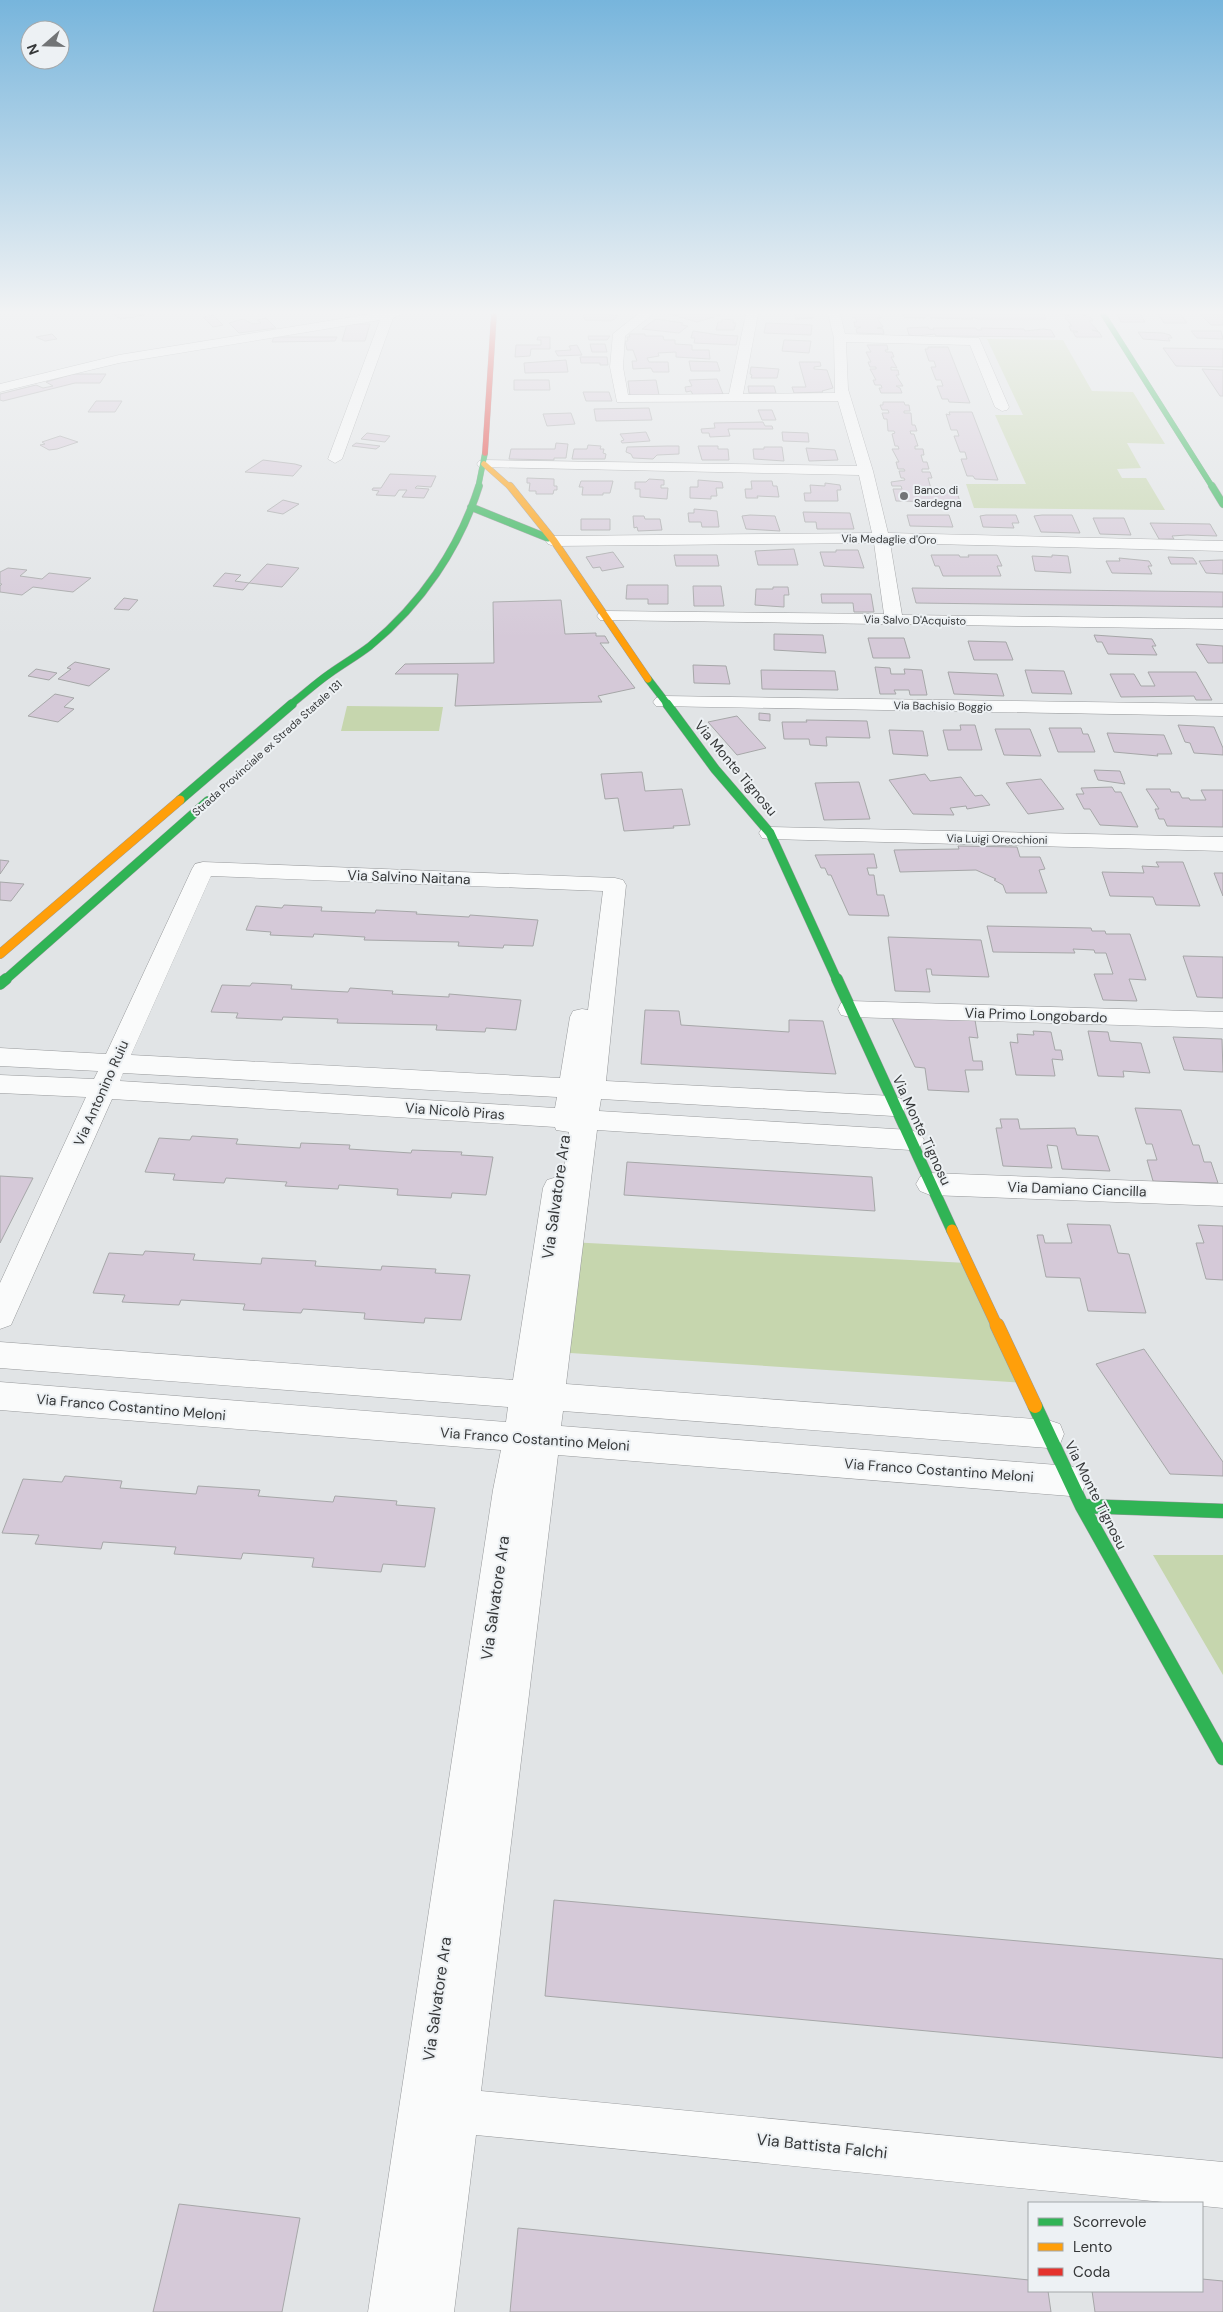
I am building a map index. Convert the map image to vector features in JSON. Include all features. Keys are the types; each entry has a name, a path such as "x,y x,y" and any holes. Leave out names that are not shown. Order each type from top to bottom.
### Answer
{"street":[{"path":"335,459 349,422"},
{"path":"370,646 398,621 440,568 458,540 471,507 484,464 486,422"},
{"path":"851,422 866,471 881,538 894,620"},
{"path":"1171,422 1223,504"},
{"path":"484,464 866,471"},
{"name":"Via Monte Tignosu","path":"484,464 507,483 554,541 663,702 715,769 770,833 893,1106 1076,1493 1223,1758"},
{"path":"471,507 500,501 524,506"},
{"path":"492,527 509,521 524,506"},
{"name":"Via Monte Tignosu","path":"471,507 488,516 531,528 554,541"},
{"path":"458,540 474,533"},
{"name":"Via Medaglie d'Oro","path":"554,541 881,538 1223,546"},
{"name":"Via Salvo D'Acquisto","path":"606,616 1223,624"},
{"name":"Strada Provinciale ex Strada Statale 131","path":"344,679 370,646"},
{"name":"Strada Provinciale ex Strada Statale 131","path":"0,954 310,689 370,646"},
{"name":"Via Bachisio Boggio","path":"663,702 1223,710"},
{"name":"Strada Provinciale ex Strada Statale 131","path":"0,984 214,796"},
{"name":"Via Luigi Orecchioni","path":"770,833 1223,844"},
{"name":"Via Salvino Naitana","path":"203,869 608,885"},
{"name":"Via Antonino Ruiu","path":"0,1316 203,869"},
{"name":"Via Salvatore Ara","path":"392,2312 439,2109 608,885"},
{"name":"Via Primo Longobardo","path":"850,1009 1223,1020"},
{"name":"Via Nicolò Piras","path":"0,1057 115,1061 579,1103 910,1140"},
{"name":"Via Nicolò Piras","path":"0,1084 579,1103 893,1106"},
{"name":"Via Damiano Ciancilla","path":"930,1184 1223,1195"},
{"path":"0,1355 1048,1434"},
{"name":"Via Franco Costantino Meloni","path":"0,1396 532,1438 1076,1493"},
{"path":"1076,1493 1223,1511"},
{"name":"Via Salvatore Ara","path":"430,2312 439,2109"},
{"name":"Via Battista Falchi","path":"439,2109 1223,2185"}],"green space":[{"path":"998,422 1151,422 1165,444 1127,443 1141,468 1117,469 1122,478 1146,478 1165,510 974,508 966,484 1026,484"},
{"path":"347,706 443,707 439,731 341,731"},
{"path":"569,1242 967,1263 1024,1383 555,1352"},
{"path":"1153,1555 1223,1555 1223,1675"}],"building":[{"path":"546,422 574,422 575,424 547,426"},
{"path":"763,422 765,426 772,426 773,429 728,429 730,436 710,437 709,433 702,433 701,429 715,428 714,423"},
{"path":"887,422 912,422 912,425 915,425 917,431 910,431 911,434 914,434 918,446 915,446 915,449 923,449 924,455 921,455 923,462 927,462 929,469 922,469 922,472 930,472 932,478 928,478 932,492 957,492 960,502 896,501 893,489 902,489 901,486 892,486 891,482 905,480 901,478 899,471 905,471 904,469 898,469 896,462 899,462 892,449 899,449 898,446 895,446 892,434 895,433 894,431 888,431"},
{"path":"948,422 976,422 998,480 975,479 973,476 967,476 961,459 967,459 965,452 960,452 954,436 959,436 957,430 951,430"},
{"path":"646,432 650,441 622,443 621,441 624,440 620,434"},
{"path":"782,432 808,433 809,442 783,441"},
{"path":"367,433 390,436 385,442 361,439"},
{"path":"60,436 78,442 49,450 40,445 45,444 42,442"},
{"path":"356,443 380,446 376,449 352,446"},
{"path":"556,443 568,444 566,458 554,458 554,460 509,459 511,449 555,449"},
{"path":"588,445 601,446 600,449 604,449 603,453 606,454 605,459 572,459 574,449 587,449"},
{"path":"679,446 679,454 657,455 653,459 633,458 631,454 626,452 627,447"},
{"path":"698,446 718,446 718,449 728,449 729,460 702,460"},
{"path":"764,447 782,447 784,461 754,459 753,449 764,449"},
{"path":"806,448 835,450 838,460 809,461"},
{"path":"263,460 302,466 293,476 245,472"},
{"path":"390,474 436,476 431,487 417,486 415,488 429,489 424,498 402,497 407,490 399,490 395,496 376,495 379,491 372,490 373,488 381,488"},
{"path":"527,478 554,479 554,486 557,486 557,490 554,490 553,494 536,494 536,491 529,491 530,483 527,483"},
{"path":"649,479 664,480 664,485 661,485 661,488 668,488 667,499 640,497 640,489 635,489 635,482 646,482"},
{"path":"698,480 722,482 723,488 716,488 717,496 711,496 711,499 690,498 690,487 698,487"},
{"path":"581,481 613,481 610,493 582,495 583,487 579,487"},
{"path":"751,481 772,481 773,486 777,486 779,497 757,496 758,498 746,498 745,489 752,489"},
{"path":"825,483 840,485 841,490 837,490 838,501 805,501 804,493 811,493 810,485 825,486"},
{"path":"283,500 299,504 283,514 267,511"},
{"path":"694,509 717,511 719,527 702,527 701,522 689,522 688,513 694,513"},
{"path":"803,512 850,513 854,529 817,529 816,522 805,522"},
{"path":"907,515 949,515 953,527 910,526"},
{"path":"1016,515 1019,523 1012,523 1014,528 983,527 980,516"},
{"path":"1072,515 1080,533 1041,532 1034,516"},
{"path":"633,516 644,516 645,519 660,519 662,530 638,531 637,527 634,528"},
{"path":"742,516 775,516 780,531 746,529"},
{"path":"1093,518 1124,518 1131,535 1100,534"},
{"path":"581,519 610,519 610,530 581,530"},
{"path":"1150,523 1210,524 1217,536 1187,535 1172,536 1174,539 1159,539"},
{"path":"794,549 798,565 758,565 755,551"},
{"path":"836,550 858,550 864,568 824,566 820,552 836,552"},
{"path":"613,552 624,567 602,571 600,567 593,568 586,557"},
{"path":"674,555 717,555 719,566 676,566"},
{"path":"931,555 969,557 968,555 997,555 1002,566 997,566 1001,576 943,576 939,566 935,566"},
{"path":"1052,555 1068,556 1071,573 1035,571 1032,556 1052,557"},
{"path":"1168,557 1193,558 1197,564 1171,564"},
{"path":"1119,558 1149,561 1152,566 1148,566 1152,574 1112,573 1106,561 1120,561"},
{"path":"1223,560 1223,574 1206,573 1199,561"},
{"path":"267,564 299,568 282,587 249,583"},
{"path":"8,568 27,570 20,576 42,579 49,573 91,578 73,592 33,587 22,595 0,592 2,584 0,584 0,572"},
{"path":"225,573 241,575 235,581 249,583 243,590 213,586"},
{"path":"627,585 668,585 668,604 648,604 648,599 626,599"},
{"path":"693,586 721,586 724,606 694,606"},
{"path":"773,587 788,587 789,595 784,595 784,607 755,605 756,589 773,589"},
{"path":"912,588 1223,592 1223,607 916,603"},
{"path":"821,594 871,594 874,612 854,612 853,603 822,603"},
{"path":"124,598 138,600 129,610 114,609"},
{"path":"561,600 565,634 596,633 596,636 605,636 609,643 600,643 635,688 598,696 602,702 455,706 458,674 395,674 405,664 494,663 493,602"},
{"path":"774,634 823,635 826,653 774,650"},
{"path":"1094,635 1152,639 1156,646 1152,646 1157,655 1108,654 1102,642 1097,642"},
{"path":"868,638 904,638 910,658 873,658"},
{"path":"968,641 1006,642 1013,660 974,660"},
{"path":"1196,644 1223,646 1223,663 1208,663"},
{"path":"75,662 110,669 89,686 58,679 71,669 67,668"},
{"path":"693,665 726,666 730,684 694,683"},
{"path":"875,667 890,668 891,674 905,674 904,669 922,670 927,695 910,695 909,690 894,690 896,694 880,694"},
{"path":"36,669 57,673 49,680 28,676"},
{"path":"761,670 835,671 838,690 762,689"},
{"path":"1025,670 1064,671 1072,694 1032,693"},
{"path":"948,672 997,674 1004,696 954,694"},
{"path":"1148,672 1196,672 1212,700 1196,700 1194,696 1121,697 1110,674 1134,674 1141,686 1155,686"},
{"path":"55,694 74,698 64,707 74,709 58,722 28,716"},
{"path":"759,713 770,714 770,721 759,720"},
{"path":"737,716 766,748 737,755 708,722"},
{"path":"806,720 867,721 870,738 826,737 827,746 810,745 809,739 784,739 782,722 807,722"},
{"path":"960,725 975,725 982,750 948,750 943,730 961,730"},
{"path":"1178,725 1214,727 1223,748 1223,755 1194,753 1190,743 1185,742"},
{"path":"1049,728 1081,728 1083,734 1088,734 1095,752 1058,752"},
{"path":"995,729 1030,729 1041,756 1004,755"},
{"path":"889,730 923,731 928,756 893,754"},
{"path":"1107,733 1164,735 1172,754 1157,754 1158,756 1114,752"},
{"path":"1094,770 1120,771 1125,784 1098,780"},
{"path":"642,772 645,791 682,789 690,825 673,826 674,828 624,831 618,798 605,799 601,774"},
{"path":"925,774 930,781 961,777 975,796 982,795 990,805 967,809 966,806 950,808 954,815 913,814 889,780"},
{"path":"1041,779 1064,809 1028,814 1006,783"},
{"path":"859,782 870,819 824,820 815,783"},
{"path":"1112,787 1115,792 1121,792 1138,827 1100,825 1090,809 1084,809 1076,794 1084,794 1081,788"},
{"path":"1146,789 1170,789 1171,792 1179,792 1182,798 1189,798 1190,800 1206,800 1201,790 1223,790 1223,827 1167,826 1164,819 1159,819 1155,809 1159,809"},
{"path":"958,846 1017,847 1020,857 1040,857 1045,869 1039,870 1047,893 1006,893 1003,885 994,880 996,879 976,870 900,872 894,850 959,849"},
{"path":"874,854 877,868 867,868 869,875 874,875 877,895 884,895 889,916 849,915 831,875 828,875 825,868 821,868 815,855"},
{"path":"0,860 9,861 0,874"},
{"path":"1156,862 1183,862 1200,906 1156,905 1153,897 1110,896 1102,872 1144,873 1142,866 1159,867"},
{"path":"1214,873 1223,873 1223,896"},
{"path":"0,882 24,884 11,901 0,900"},
{"path":"284,905 322,907 321,911 375,913 376,910 417,912 416,914 469,917 470,915 538,920 533,946 504,945 503,948 458,946 459,942 364,940 365,937 314,934 313,937 270,935 271,932 246,930 256,906 282,908"},
{"path":"987,926 1091,928 1092,931 1105,931 1106,934 1130,934 1146,980 1129,979 1137,1001 1103,1000 1094,974 1113,974 1106,953 1095,953 1094,950 1073,949 1075,953 993,952"},
{"path":"888,937 981,940 989,977 932,975 931,969 926,969 930,992 895,991"},
{"path":"1183,956 1223,957 1223,998 1197,997"},
{"path":"252,983 292,985 291,989 348,992 350,988 393,991 392,994 449,997 449,994 521,1000 516,1030 486,1028 485,1032 436,1030 437,1025 337,1023 338,1019 283,1017 282,1020 236,1018 238,1013 211,1012 222,985 250,986"},
{"path":"645,1010 679,1011 681,1025 789,1032 789,1020 823,1021 836,1074 641,1064"},
{"path":"892,1018 975,1020 978,1038 969,1037 973,1061 982,1061 983,1070 965,1070 969,1092 928,1090 925,1068 915,1067"},
{"path":"1033,1031 1051,1032 1055,1050 1061,1050 1063,1060 1052,1059 1055,1076 1016,1075 1010,1042 1018,1043 1017,1034 1034,1035"},
{"path":"1088,1031 1108,1032 1110,1041 1141,1043 1150,1073 1123,1071 1124,1077 1098,1076"},
{"path":"1173,1037 1222,1039 1223,1072 1184,1070"},
{"path":"1135,1108 1181,1110 1193,1145 1199,1145 1204,1162 1211,1162 1218,1183 1153,1181 1147,1160 1157,1160 1152,1144 1146,1144"},
{"path":"1000,1119 1018,1119 1020,1129 1075,1128 1077,1135 1098,1136 1110,1171 1062,1169 1057,1146 1047,1145 1052,1168 1003,1166 996,1128 1002,1128"},
{"path":"192,1136 238,1139 236,1144 300,1148 301,1143 350,1145 349,1149 411,1153 412,1150 462,1152 461,1155 493,1157 486,1195 452,1193 451,1198 397,1195 398,1189 339,1185 338,1189 285,1186 287,1182 226,1178 224,1183 173,1180 175,1174 145,1172 159,1138 190,1140"},
{"path":"627,1162 872,1177 875,1211 624,1195"},
{"path":"0,1176 33,1178 0,1243"},
{"path":"1067,1224 1110,1225 1118,1253 1129,1254 1146,1313 1088,1311 1080,1278 1046,1277 1037,1235 1043,1235 1045,1243 1072,1243"},
{"path":"1198,1225 1223,1226 1223,1280 1206,1279 1196,1243 1204,1243"},
{"path":"145,1251 195,1254 193,1260 261,1264 262,1258 316,1261 315,1266 381,1270 382,1266 436,1269 435,1273 470,1275 461,1320 425,1318 424,1323 364,1319 365,1313 303,1309 301,1313 243,1310 245,1304 181,1300 179,1305 122,1302 125,1295 93,1293 109,1253 143,1255"},
{"path":"1144,1349 1223,1462 1223,1476 1170,1474 1096,1364"},
{"path":"65,1476 122,1481 120,1488 196,1494 198,1486 260,1490 258,1496 333,1502 335,1496 397,1501 396,1505 435,1508 425,1567 383,1564 381,1572 312,1567 314,1558 243,1553 241,1559 174,1554 176,1547 103,1542 101,1549 35,1544 39,1535 2,1533 23,1479 62,1482"},
{"path":"554,1900 1223,1959 1223,2058 545,1996"},
{"path":"179,2204 300,2218 282,2312 153,2312"},
{"path":"518,2228 1028,2280 1028,2292 1048,2292 1051,2312 510,2312"},
{"path":"1203,2279 1223,2281 1223,2312 1095,2312 1092,2292 1203,2292"}],"traffic: fast":[{"path":"1171,422 1223,504"},
{"path":"180,800 323,679 371,645 412,605 430,583 460,534 472,508 480,481 485,453"},
{"path":"471,507 548,538"},
{"path":"648,679 715,769 770,833 952,1230"},
{"path":"0,984 208,801"},
{"path":"1035,1406 1082,1506 1223,1758"},
{"path":"1082,1506 1223,1511"}],"traffic: slow":[{"path":"484,464 507,483 554,541 648,679"},
{"path":"0,954 180,800"},
{"path":"952,1230 1035,1406"}],"traffic: jam":[{"path":"485,453 487,422"}],"place":[{"name":"Banco di Sardegna","path":"904,496"}]}
